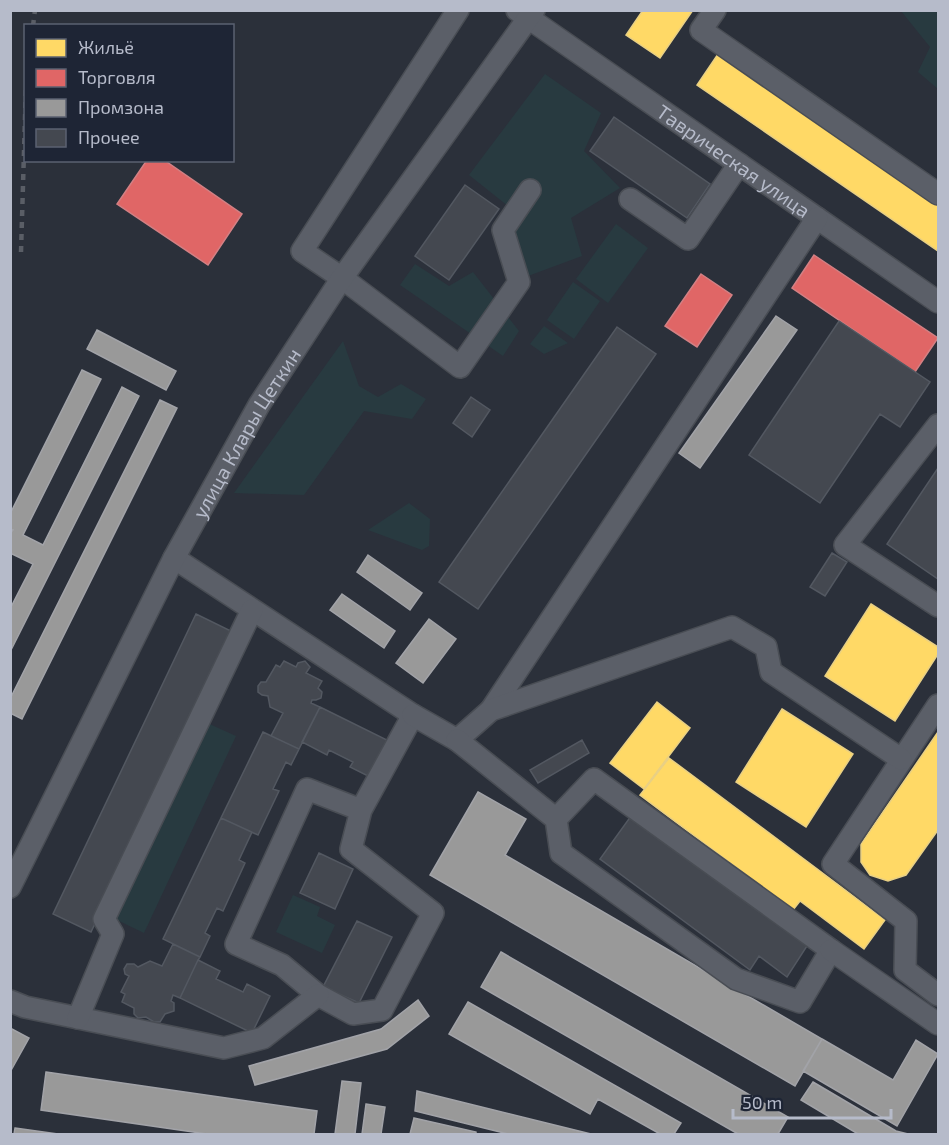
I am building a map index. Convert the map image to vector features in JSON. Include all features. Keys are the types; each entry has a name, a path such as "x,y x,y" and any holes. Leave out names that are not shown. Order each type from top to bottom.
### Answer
{"street":[{"path":"458,10 303,251 460,367 519,282 503,231 530,190"},
{"path":"715,10 701,30 939,194"},
{"name":"Таврическая улица","path":"526,13 939,302"},
{"name":"улица Клары Цеткин","path":"10,887 174,558 259,405 342,278 526,13"},
{"path":"630,199 688,239 739,164"},
{"path":"457,740 491,710 817,218"},
{"path":"939,426 845,545 939,606"},
{"path":"174,558 413,715 457,740 556,819 561,854 736,979 800,1002 831,950"},
{"path":"78,1018 112,934 104,919 252,610"},
{"path":"491,710 732,627 765,646 771,672 901,759"},
{"path":"939,705 833,864 906,921 905,970 939,995"},
{"path":"361,810 307,789 236,944 282,965 318,995 353,1014 382,1010 433,913 351,849 361,810 413,715"},
{"path":"556,819 594,779 831,950 939,1024"},
{"path":"10,1001 78,1018 224,1048 263,1038 318,995"}],"shaded area":[{"path":"901,11 938,11 938,89 918,72 930,47"},
{"path":"545,74 601,113 584,151 620,188 571,218 582,256 528,276 508,206 469,175"},
{"path":"616,224 648,248 608,303 576,279"},
{"path":"415,264 449,286 473,272 519,331 503,356 400,285"},
{"path":"573,282 600,301 574,339 547,320"},
{"path":"544,326 568,343 544,354 530,344"},
{"path":"343,341 359,386 378,397 401,384 426,399 412,419 364,411 304,495 234,493"},
{"path":"409,503 430,519 429,546 422,550 368,530"},
{"path":"205,722 236,736 144,933 113,918"},
{"path":"293,895 320,907 317,916 335,925 322,953 276,932"}],"building: Жильё":[{"path":"643,10 693,10 660,58 626,35"},
{"path":"718,54 938,205 938,251 697,85"},
{"path":"871,604 938,647 938,654 895,721 825,676"},
{"path":"657,702 690,728 644,789 610,763"},
{"path":"782,709 853,754 806,827 736,782"},
{"path":"938,732 938,830 906,875 888,881 870,875 861,862 861,844"},
{"path":"669,758 885,920 864,949 800,901 793,910 640,795"}],"building: Торговля":[{"path":"146,162 167,162 242,214 208,265 117,204"},
{"path":"814,255 938,338 915,372 792,288"},
{"path":"701,274 732,295 697,347 665,326"}],"building: Промзона":[{"path":"776,316 797,330 700,468 679,453"},
{"path":"97,330 176,371 166,390 87,349"},
{"path":"82,370 101,379 23,535 43,545 122,387 139,396 10,652 10,609 33,564 10,553 10,534 13,530 10,529 10,514"},
{"path":"160,400 177,408 22,719 10,713 10,699"},
{"path":"368,555 422,593 410,610 357,572"},
{"path":"342,594 395,631 384,648 330,610"},
{"path":"429,619 456,639 423,683 396,663"},
{"path":"478,792 526,819 505,855 822,1039 795,1086 430,875"},
{"path":"501,952 788,1117 778,1134 738,1134 481,987"},
{"path":"418,1000 429,1016 387,1049 255,1085 249,1066 381,1029"},
{"path":"468,1002 681,1123 674,1134 660,1134 598,1099 590,1114 449,1034"},
{"path":"10,1028 29,1038 10,1072"},
{"path":"822,1039 893,1080 916,1040 938,1054 897,1126 803,1071"},
{"path":"46,1072 317,1111 314,1134 207,1134 41,1110"},
{"path":"342,1081 361,1083 355,1134 335,1134"},
{"path":"813,1082 896,1131 908,1134 858,1134 801,1100"},
{"path":"417,1091 591,1134 508,1134 415,1111"},
{"path":"366,1104 385,1107 381,1134 362,1134"},
{"path":"414,1118 476,1132 476,1134 410,1134"},
{"path":"15,1128 58,1134 14,1134"}],"building: Прочее":[{"path":"614,117 710,184 687,218 590,151"},
{"path":"465,185 499,209 449,280 415,256"},
{"path":"839,321 930,382 900,427 880,414 820,503 749,455"},
{"path":"617,327 656,354 478,609 439,582"},
{"path":"471,397 490,410 472,437 453,423"},
{"path":"938,468 938,579 887,544"},
{"path":"832,553 847,562 825,596 810,587"},
{"path":"196,614 233,632 91,932 53,914"},
{"path":"284,661 296,667 298,663 305,661 310,667 306,673 322,681 318,688 322,692 321,698 312,700 311,703 320,707 299,749 271,736 283,713 270,707 268,696 258,692 261,682 266,682 276,665 280,667"},
{"path":"320,707 389,741 372,778 350,767 353,762 329,750 327,755 302,742"},
{"path":"263,732 299,749 291,765 286,762 273,789 279,791 258,835 221,818"},
{"path":"582,740 589,753 538,783 530,770"},
{"path":"631,816 807,946 787,977 759,956 750,970 600,859"},
{"path":"221,818 252,832 239,860 245,863 223,911 217,908 205,933 210,936 200,957 163,939"},
{"path":"319,853 353,869 335,909 300,893"},
{"path":"357,921 392,937 359,1003 323,987"},
{"path":"173,944 200,957 180,998 173,995 171,1001 174,1003 174,1011 165,1014 160,1022 154,1022 146,1017 138,1018 134,1014 134,1008 122,1002 125,994 121,992 129,976 125,974 124,969 127,964 134,964 138,967 150,961 162,966"},
{"path":"198,960 220,971 216,979 243,992 247,984 270,996 252,1033 180,998"}],"railway":[{"path":"33,24 35,10"},
{"path":"21,252 24,152"}]}
